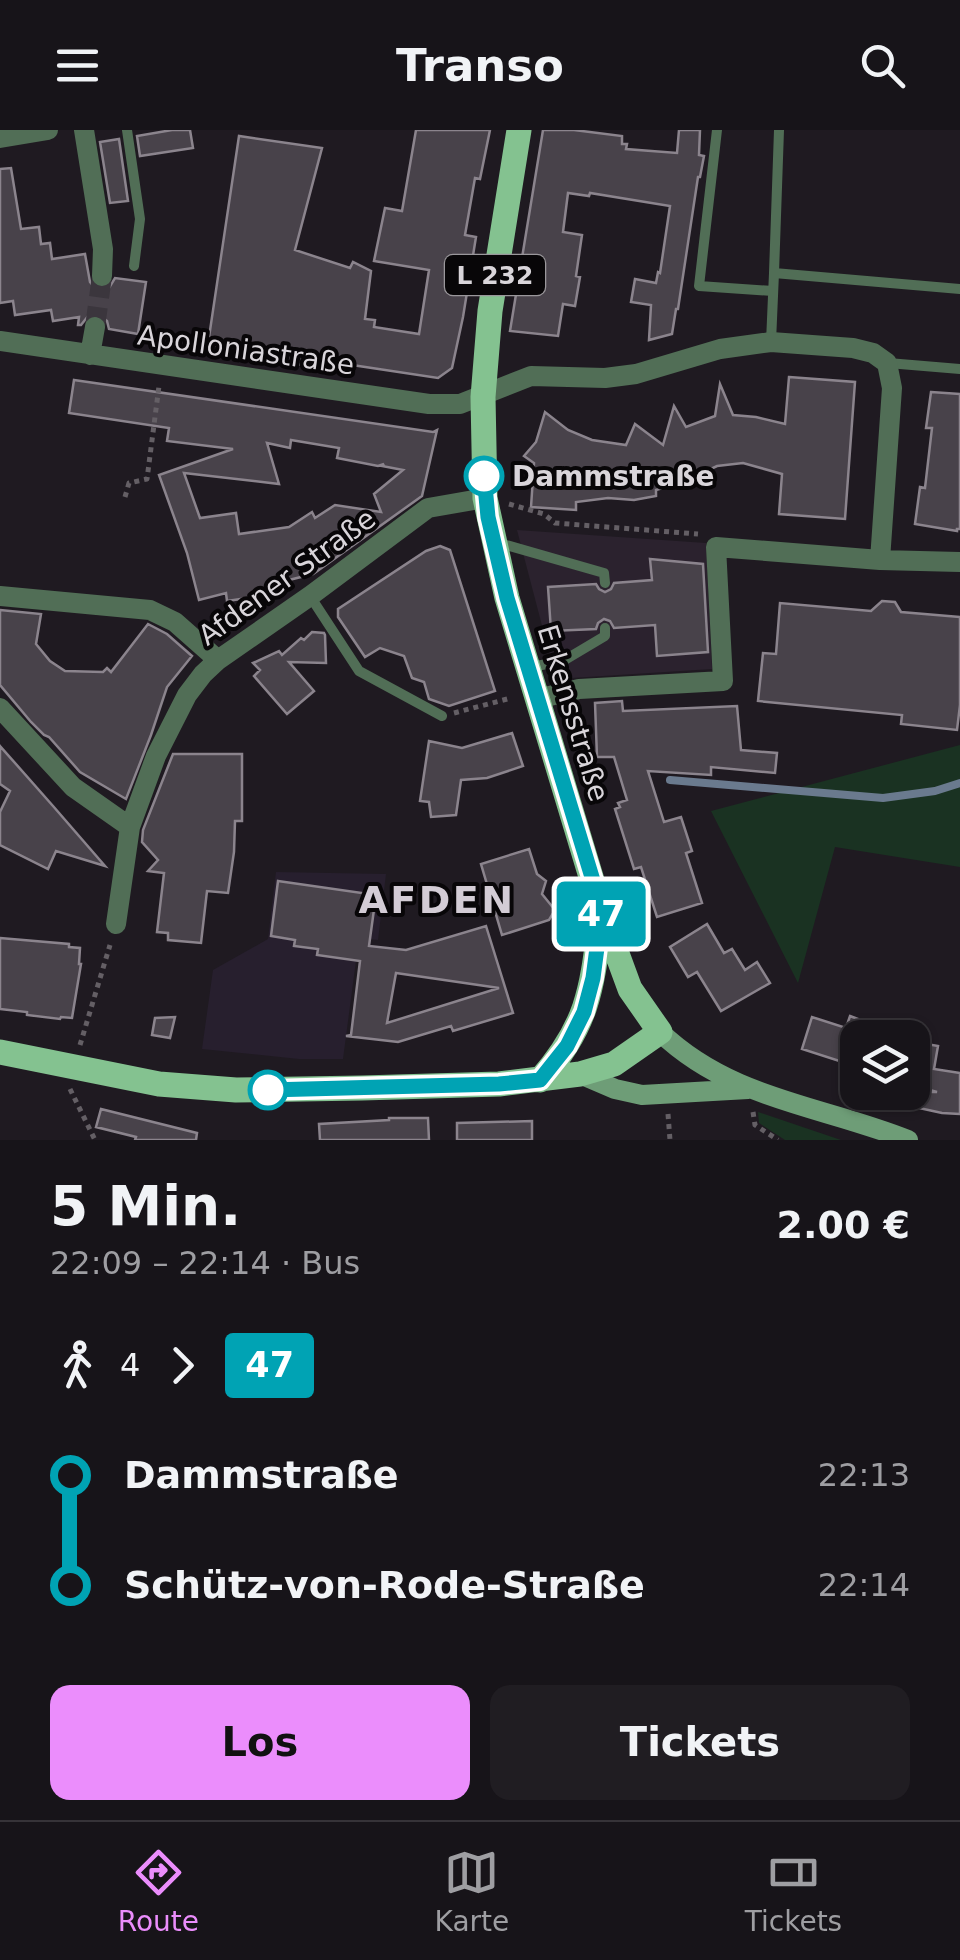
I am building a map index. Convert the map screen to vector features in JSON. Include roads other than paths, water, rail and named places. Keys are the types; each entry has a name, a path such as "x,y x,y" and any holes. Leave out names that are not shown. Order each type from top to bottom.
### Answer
{"main road":[{"name":"L 232","path":"483,396 490,310 519,130"},
{"name":"Erkensstraße","path":"483,396 485,498 533,686 630,988 660,1032"},
{"path":"540,1080 567,1046 584,1012 602,910"},
{"path":"0,1052 71,1078 236,1090 499,1084 580,1074 614,1064 660,1032 695,1062 750,1089 908,1140"},
{"path":"580,1074 614,1089 642,1095 750,1089"}],"street":[{"path":"0,138 48,130"},
{"path":"84,130 103,249 102,276"},
{"path":"90,356 95,327"},
{"name":"Apolloniastraße","path":"0,341 428,404 460,404 531,376 605,378 636,374 720,350 771,342 853,348 872,352 887,363"},
{"path":"880,560 892,388 887,363"},
{"name":"Afdener Straße","path":"116,924 130,827 156,756 203,674 428,508 485,498"},
{"path":"533,686 579,690 723,681 716,546 880,560 960,562"},
{"path":"0,596 150,610 175,622 218,660"},
{"path":"0,708 73,787 130,827"}],"lane":[{"path":"127,130 140,219 134,266"},
{"path":"717,130 699,286 773,291"},
{"path":"771,342 779,130"},
{"path":"774,274 960,289"},
{"path":"887,363 960,369"},
{"path":"493,541 604,572 604,583"},
{"path":"310,596 359,671 442,716"},
{"path":"533,686 563,661 605,636 605,628"}],"waterway":[{"path":"670,780 883,798 935,791 960,783"}],"tunnel":[{"path":"95,327 102,276"}],"place":[{"name":"Dammstraße","path":"484,476"}],"district":[{"name":"AFDEN","path":"437,900"}]}
